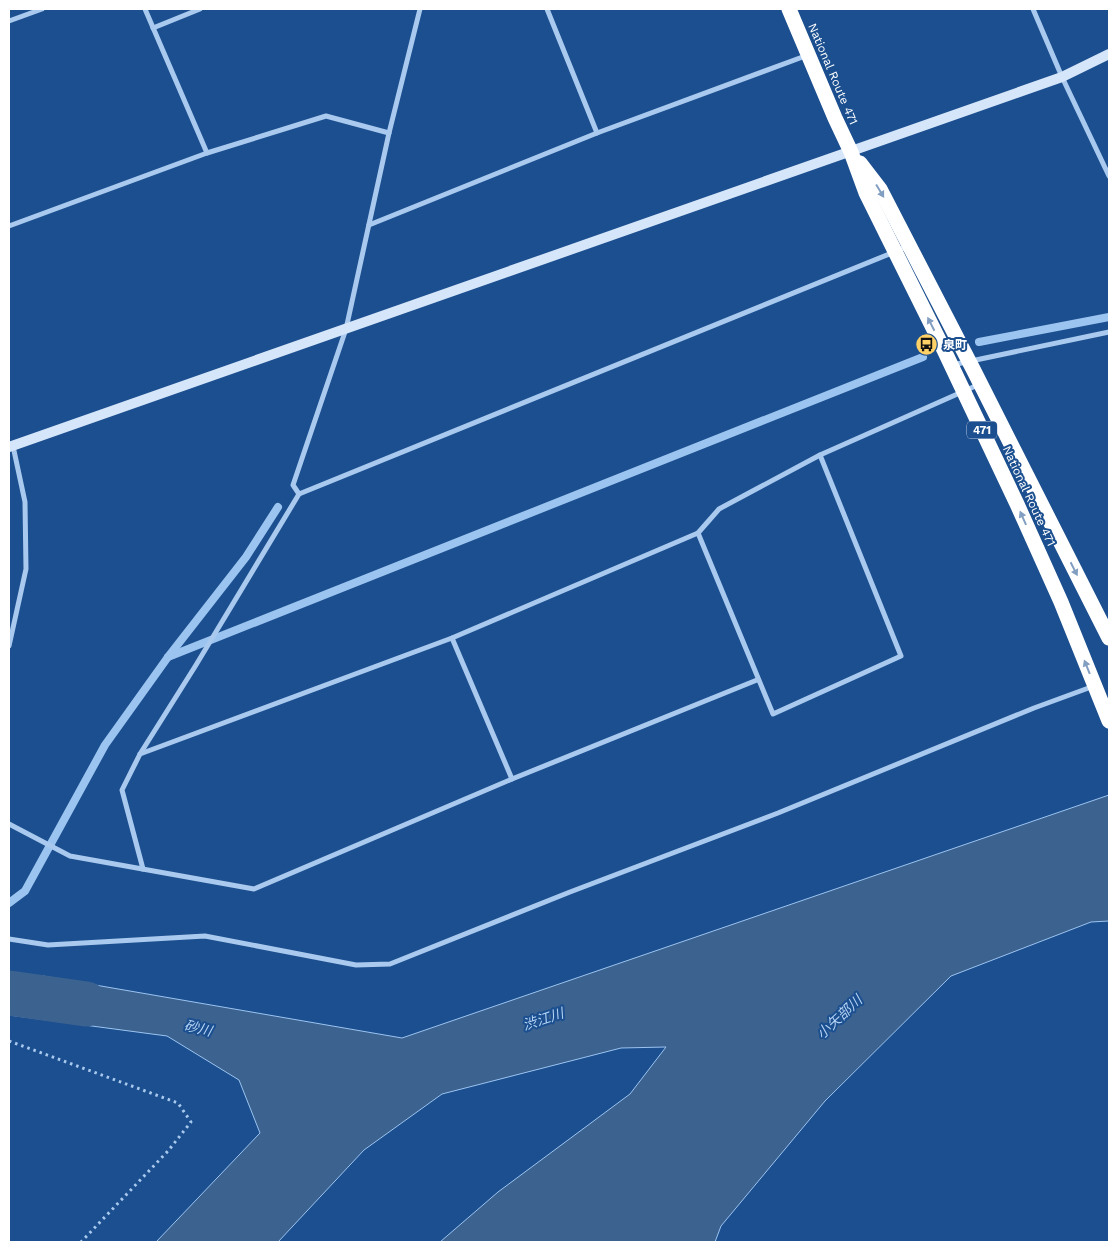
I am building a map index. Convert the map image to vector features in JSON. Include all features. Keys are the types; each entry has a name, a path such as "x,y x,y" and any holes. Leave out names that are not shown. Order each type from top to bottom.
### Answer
{"highway":[{"name":"National Route 471","path":"789,9 851,152 866,193 964,390 1061,602 1107,717"},
{"name":"National Route 471","path":"851,152 880,189 1109,638"}],"street":[{"path":"9,21 42,9"},
{"path":"145,9 207,153"},
{"path":"153,28 200,9"},
{"path":"300,494 293,485 346,329 389,133 420,9"},
{"path":"547,9 597,134"},
{"path":"1033,9 1062,77 1109,176"},
{"path":"369,225 597,134 808,54"},
{"path":"9,646 26,569 25,502 11,447 1062,77 1109,54"},
{"path":"9,226 207,153 326,116 389,133"},
{"path":"143,869 122,790 140,754 300,494 909,246"},
{"path":"951,365 1109,332"},
{"path":"140,754 452,638 698,533 719,509 820,455 980,384"},
{"path":"698,533 772,714 902,656 820,455"},
{"path":"452,638 512,779"},
{"path":"9,824 70,856 254,889 512,779 758,680"},
{"path":"9,938 48,945 205,936 356,965 390,964 570,892 778,813 1025,712 1095,686"}],"path":[{"path":"9,1041 178,1104 191,1122 168,1151 81,1242"}],"water":[{"path":"1109,795 1109,921 1091,922 951,976 825,1101 721,1226 715,1242 440,1242 498,1192 630,1094 666,1047 621,1048 442,1094 364,1150 278,1242 156,1242 260,1133 239,1080 167,1036 9,1015 9,1010 43,976 402,1038"}],"waterway":[{"path":"979,342 1109,317"},
{"path":"168,657 923,357"},
{"path":"9,903 25,891 105,745 168,657 246,557 278,507"},
{"name":"砂川","path":"9,993 86,1004"}],"place":[{"name":"泉町","path":"927,345"}],"water label":[{"name":"小矢部川","path":"839,1017"},
{"name":"渋江川","path":"543,1019"}]}
